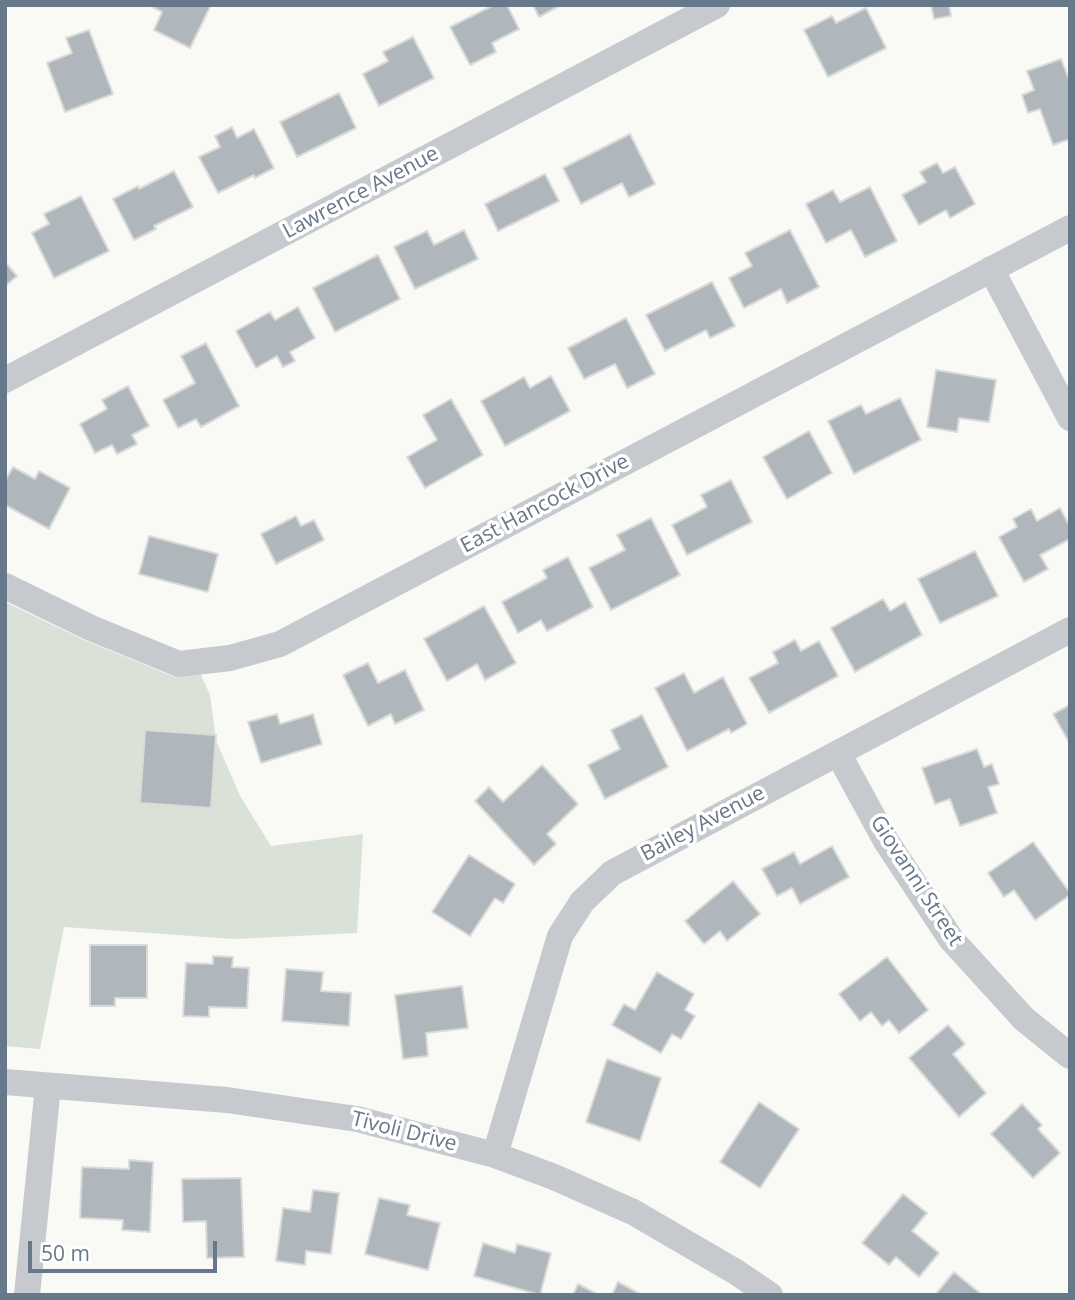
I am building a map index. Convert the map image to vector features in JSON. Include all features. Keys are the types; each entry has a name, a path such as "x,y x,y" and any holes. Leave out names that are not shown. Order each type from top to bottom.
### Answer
{"street":[{"name":"Lawrence Avenue","path":"5,380 718,5"},
{"name":"East Hancock Drive","path":"5,586 91,628 179,664 229,658 280,644 1070,228"},
{"path":"991,269 1070,418"},
{"name":"Bailey Avenue","path":"495,1155 560,936 582,901 612,873 1070,631"},
{"name":"Giovanni Street","path":"838,752 886,841 951,939 1024,1019 1070,1056"},
{"name":"Tivoli Drive","path":"5,1082 227,1100 357,1119 495,1155 554,1177 633,1212 770,1295"},
{"path":"27,1295 48,1086"}],"shaded area":[{"path":"5,602 84,640 172,676 201,675 210,695 216,740 240,796 271,846 363,834 357,933 235,939 64,927 40,1049 5,1046"}],"building":[{"path":"149,5 211,5 190,48 154,30 162,12"},
{"path":"494,5 507,5 519,29 492,43 496,52 470,65 450,27"},
{"path":"533,5 561,5 539,17"},
{"path":"931,5 949,5 951,16 934,19"},
{"path":"866,8 886,48 828,77 804,30 832,16 836,23"},
{"path":"89,30 113,94 65,112 47,63 72,53 66,38"},
{"path":"413,37 434,78 379,106 363,74 388,61 383,52"},
{"path":"1061,59 1070,82 1070,139 1053,145 1040,109 1028,113 1022,95 1034,90 1027,71"},
{"path":"339,93 356,128 297,157 280,122"},
{"path":"232,127 237,138 254,129 274,168 218,193 199,157 220,147 215,136"},
{"path":"630,134 655,184 629,197 622,183 581,204 563,168"},
{"path":"937,163 943,173 955,167 975,204 950,218 946,210 919,225 902,195 926,182 920,172"},
{"path":"174,171 193,207 154,226 156,229 134,240 113,199"},
{"path":"545,174 559,201 498,231 485,204"},
{"path":"870,187 897,241 865,257 851,230 826,243 806,204 833,190 840,202"},
{"path":"81,196 109,251 54,278 32,233 49,224 44,214"},
{"path":"464,230 478,259 415,289 394,247 427,231 434,245"},
{"path":"790,230 819,287 787,303 781,289 744,308 729,278 752,266 745,253"},
{"path":"378,255 400,299 335,332 313,288"},
{"path":"5,262 17,276 5,286"},
{"path":"712,282 735,326 710,338 706,330 665,351 646,315"},
{"path":"298,307 315,338 290,352 295,361 283,367 277,356 256,368 236,331 270,312 275,320"},
{"path":"626,318 655,374 627,388 615,364 584,379 568,348"},
{"path":"206,343 239,406 201,427 196,419 178,428 163,400 195,383 181,356"},
{"path":"936,370 996,380 989,422 959,418 957,432 927,427"},
{"path":"551,376 570,411 505,446 481,401 524,377 530,388"},
{"path":"128,386 149,426 132,435 137,444 117,454 112,445 95,453 80,424 107,409 102,400"},
{"path":"900,398 921,440 854,474 828,421 861,405 866,414"},
{"path":"451,399 483,455 425,488 407,457 437,440 423,415"},
{"path":"809,431 832,473 787,499 763,457"},
{"path":"13,467 35,479 39,471 70,488 49,529 5,505 5,481"},
{"path":"731,480 752,522 687,555 672,525 707,507 701,495"},
{"path":"1060,508 1070,527 1070,539 1040,555 1048,569 1024,582 999,537 1017,527 1013,519 1031,509 1037,521"},
{"path":"296,516 301,526 314,520 324,540 276,564 261,534"},
{"path":"651,518 680,575 611,610 589,568 625,550 617,535"},
{"path":"149,536 218,554 208,592 139,574"},
{"path":"975,551 998,596 940,623 918,579"},
{"path":"568,557 593,607 547,631 541,620 518,633 502,602 547,578 543,570"},
{"path":"883,599 890,611 905,602 922,635 855,672 831,628"},
{"path":"484,606 516,663 485,680 477,664 447,681 424,639"},
{"path":"795,640 801,651 819,641 838,676 769,713 749,678 778,663 773,652"},
{"path":"368,663 378,683 405,670 424,710 395,724 391,714 368,726 343,675"},
{"path":"684,673 694,693 723,677 747,724 731,733 729,729 687,751 655,688"},
{"path":"1070,705 1070,744 1053,714"},
{"path":"277,714 280,724 313,714 322,744 261,763 248,722"},
{"path":"642,715 668,767 605,799 588,765 620,749 611,730"},
{"path":"145,730 216,735 211,808 140,803"},
{"path":"977,749 984,767 992,764 999,784 988,787 997,813 960,826 950,799 935,804 922,768"},
{"path":"542,765 578,804 547,834 556,844 534,865 475,801 489,787 503,802"},
{"path":"1033,842 1070,893 1035,920 1014,890 1004,897 988,873"},
{"path":"832,846 849,877 800,904 792,888 777,896 762,869 794,852 800,864"},
{"path":"469,855 515,884 503,903 495,898 470,936 432,912"},
{"path":"733,881 760,914 727,941 720,931 704,944 685,921"},
{"path":"90,945 147,945 147,998 115,998 115,1006 90,1006"},
{"path":"213,956 233,957 232,967 249,968 247,1008 209,1007 209,1017 183,1016 186,963 213,964"},
{"path":"887,957 928,1010 899,1033 889,1020 882,1026 871,1012 860,1021 839,994"},
{"path":"286,969 323,972 321,991 351,993 349,1026 282,1021"},
{"path":"657,972 694,994 685,1010 695,1016 681,1039 672,1034 661,1053 612,1025 624,1004 635,1010"},
{"path":"462,986 468,1028 426,1033 428,1056 403,1059 395,995"},
{"path":"948,1025 965,1044 953,1054 986,1093 959,1117 909,1058"},
{"path":"607,1059 661,1078 640,1141 586,1122"},
{"path":"759,1102 799,1129 760,1188 720,1162"},
{"path":"1022,1104 1042,1125 1038,1129 1060,1153 1033,1178 991,1134"},
{"path":"129,1160 153,1162 150,1232 122,1230 123,1220 80,1218 82,1167 129,1169"},
{"path":"241,1178 244,1257 207,1258 206,1221 183,1222 182,1179"},
{"path":"313,1190 339,1193 331,1254 306,1251 305,1265 276,1261 283,1208 310,1212"},
{"path":"903,1194 927,1213 912,1231 939,1253 919,1277 896,1257 889,1265 862,1243"},
{"path":"379,1198 410,1205 407,1215 440,1223 428,1270 365,1254"},
{"path":"483,1243 515,1253 517,1244 551,1253 540,1295 474,1276"},
{"path":"954,1272 981,1294 935,1295"},
{"path":"618,1282 642,1295 612,1295"},
{"path":"578,1284 599,1295 573,1295"}]}
